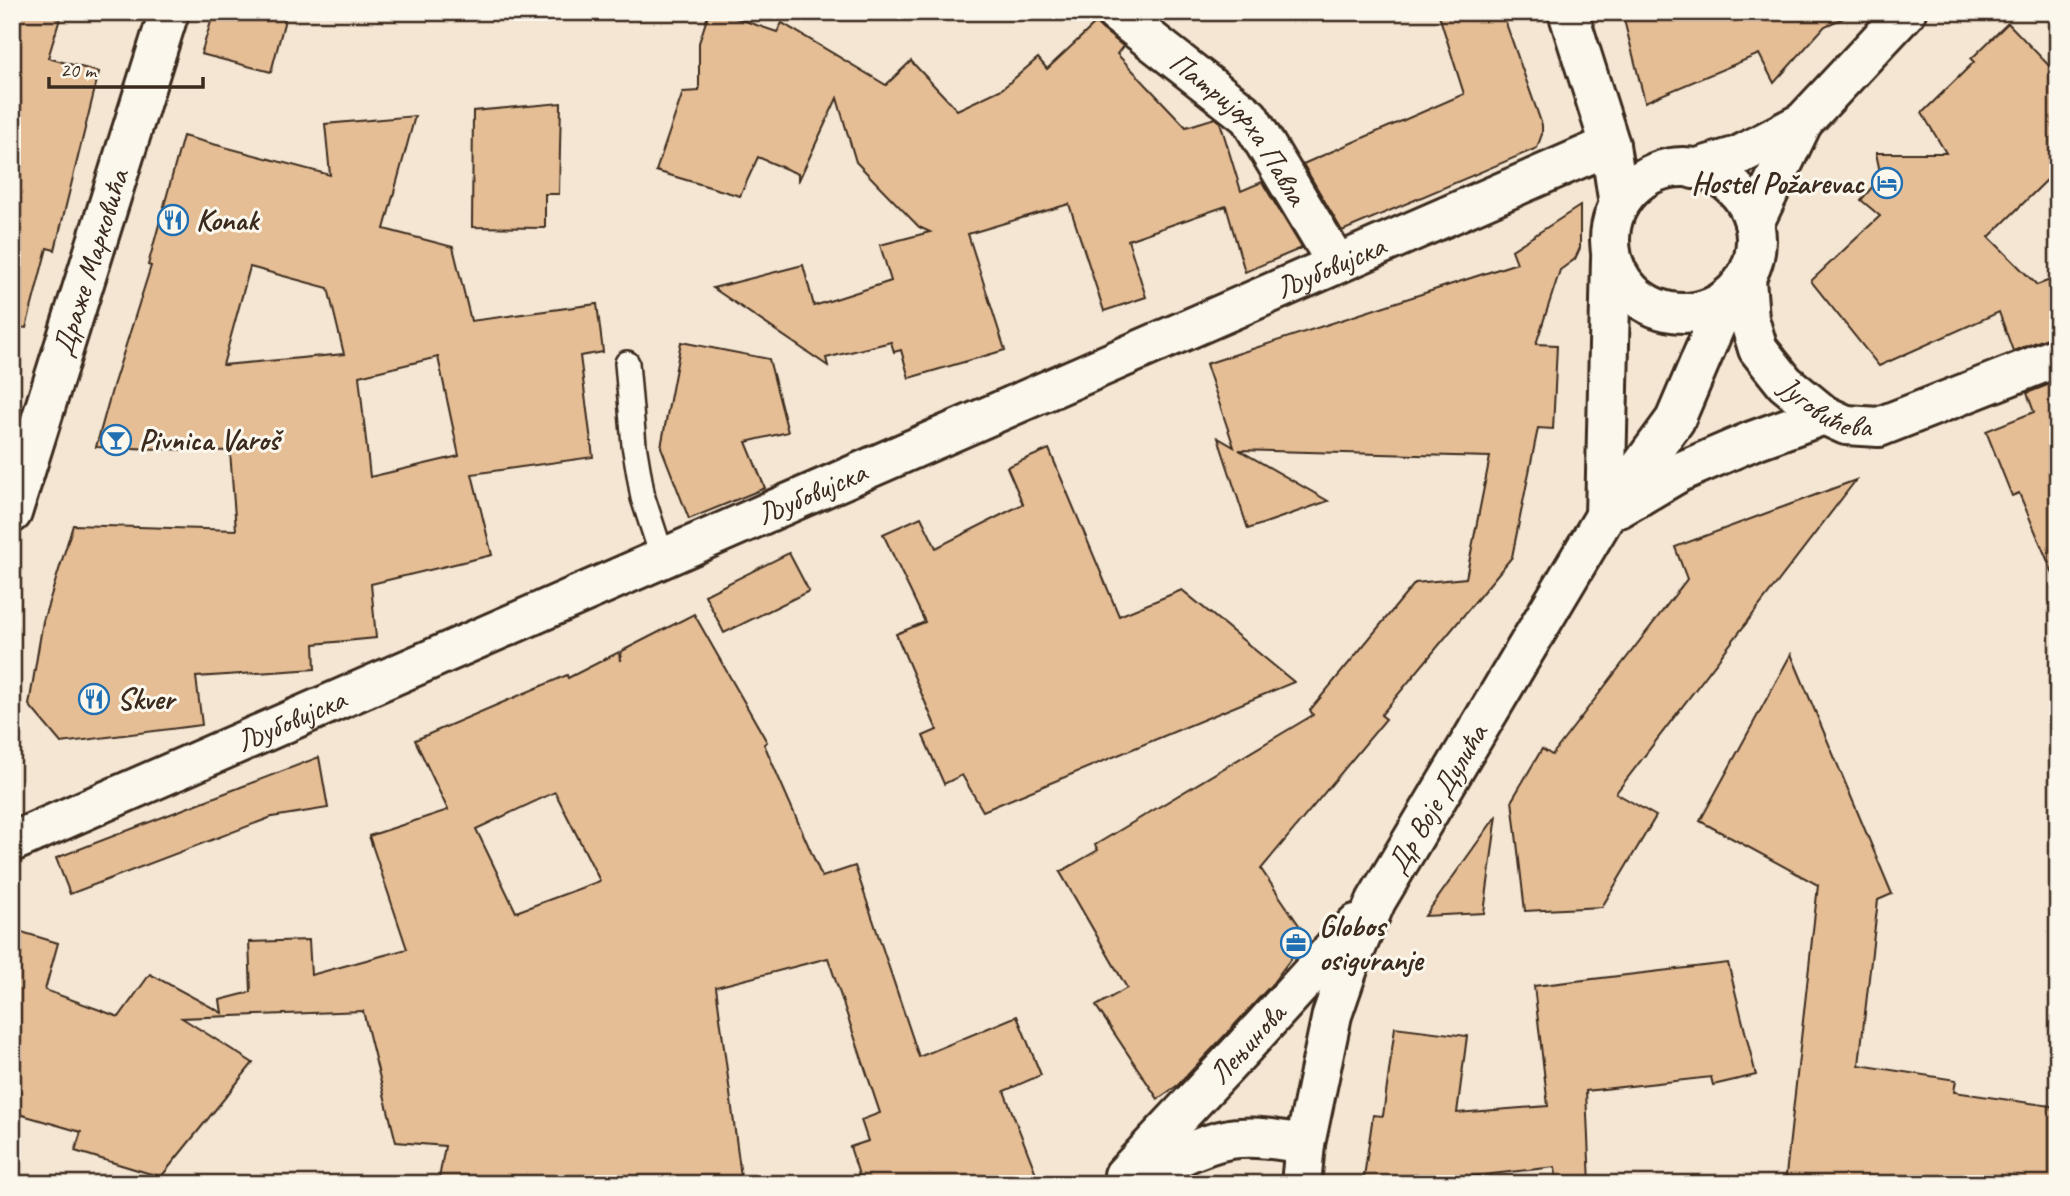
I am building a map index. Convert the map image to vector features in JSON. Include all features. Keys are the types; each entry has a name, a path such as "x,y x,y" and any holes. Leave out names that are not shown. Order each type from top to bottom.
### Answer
{"main road":[{"name":"Драже Марковића","path":"12,513 169,12"},
{"name":"Патријарха Павла","path":"1115,12 1249,117 1337,264"},
{"path":"1568,12 1609,145 1619,205"},
{"path":"1754,223 1803,122 1906,12"},
{"path":"1609,145 1680,169 1714,175 1732,187 1746,203 1754,223 1756,242 1753,261 1737,288 1710,309 1689,313 1668,312 1649,305 1632,293 1619,277 1611,257 1609,239 1612,221 1619,205 1631,188 1647,176 1680,169 1738,156 1803,122"},
{"name":"Љубовијска","path":"12,842 1609,145"},
{"name":"Др Воје Дулића","path":"1605,516 1611,257"},
{"name":"Др Воје Дулића","path":"1301,1184 1305,1144 1332,1015 1376,901 1605,516 1675,420 1737,288"},
{"name":"Југовићева","path":"1737,288 1758,349 1785,383 1824,415 1846,425 1879,427 2058,357"},
{"path":"1605,516 1680,472 1752,441 1824,415"},
{"name":"Лењинова","path":"1115,1184 1376,901"},
{"path":"1123,1184 1212,1143 1237,1138 1262,1138 1305,1144"}],"lane":[{"path":"627,363 634,445 643,498 663,559"}],"building":[{"path":"12,12 62,12 48,58 99,72 55,250 47,248 26,328 12,326"},
{"path":"214,12 287,12 271,72 201,54"},
{"path":"709,12 718,12 777,32 782,23 886,85 911,61 957,110 1002,89 1038,58 1047,69 1096,23 1123,46 1117,54 1186,127 1215,118 1220,122 1241,191 1262,182 1302,248 1245,272 1226,206 1128,240 1146,297 1104,311 1069,204 968,234 1005,350 909,378 901,350 894,352 891,342 826,358 828,366 713,288 803,265 814,306 891,281 880,245 930,232 919,227 856,162 837,98 798,182 798,174 758,157 740,196 656,171 683,92 699,91 699,43"},
{"path":"1438,12 1502,12 1542,125 1537,148 1342,231 1303,164 1464,94"},
{"path":"1622,12 1857,12 1825,26 1774,83 1759,54 1645,102"},
{"path":"2008,23 2058,75 2058,169 1989,237 2037,285 2058,277 2058,336 2013,351 1999,312 1879,366 1811,281 1880,216 1861,200 1881,177 1876,153 1946,153 1922,113 1974,62 1971,59"},
{"path":"561,103 559,194 545,194 545,228 472,227 473,111"},
{"path":"415,116 384,229 453,247 471,321 597,304 603,352 580,356 593,457 472,474 492,555 371,584 376,638 314,644 315,669 196,677 202,725 61,743 29,705 43,621 73,525 236,530 230,451 96,447 151,266 148,265 183,136 330,175 325,124","holes":["250,267 328,288 344,354 223,365","438,357 459,456 370,477 359,376"]},
{"path":"1580,206 1580,248 1575,259 1560,270 1536,344 1557,345 1553,429 1538,428 1512,557 1381,715 1386,719 1261,869 1307,937 1272,984 1229,1031 1178,1085 1158,1099 1096,1006 1127,988 1060,872 1098,850 1095,845 1313,715 1310,710 1415,583 1466,578 1490,457 1239,450 1328,501 1248,529 1218,438 1234,447 1206,364 1517,263 1512,250"},
{"path":"681,342 769,359 788,432 746,442 765,488 689,519 661,447"},
{"path":"2058,381 2057,583 2019,493 2012,496 1986,431 2034,412 2027,393"},
{"path":"1049,449 1119,616 1182,590 1294,682 983,811 962,775 944,784 923,736 937,730 896,634 925,622 883,534 921,517 936,548 1023,504 1007,467"},
{"path":"1856,480 1616,793 1656,816 1602,907 1525,911 1512,800 1542,749 1552,755 1687,579 1675,547"},
{"path":"789,553 809,591 724,633 705,595"},
{"path":"694,614 767,742 764,744 822,877 855,866 919,1057 1017,1016 1041,1075 1004,1091 1040,1184 862,1184 850,1147 868,1141 861,1120 880,1113 828,958 716,987 742,1184 438,1184 445,1146 396,1142 363,1011 182,1018 253,1063 161,1177 75,1151 81,1132 12,1112 12,929 58,943 45,990 119,1017 150,974 222,1013 220,1000 251,992 249,942 309,940 311,975 407,949 369,836 448,810 415,740 567,675 568,678 619,652 620,661 622,651","holes":["555,792 600,881 516,912 476,829"]},
{"path":"1791,654 1892,894 1878,900 1859,1065 1956,1080 1954,1092 2058,1107 2058,1184 1785,1184 1818,885 1700,821"},
{"path":"319,757 328,808 272,817 70,894 56,858"},
{"path":"1497,815 1484,913 1425,916"},
{"path":"1728,963 1756,1075 1713,1085 1711,1077 1586,1091 1590,1184 1557,1184 1555,1167 1448,1179 1447,1184 1363,1184 1373,1115 1383,1116 1395,1027 1467,1036 1457,1113 1548,1106 1534,986"}],"place":[{"name":"Hostel Požarevac","path":"1887,183"},
{"name":"Konak","path":"173,220"},
{"name":"Pivnica Varoš","path":"116,440"},
{"name":"Skver","path":"94,699"},
{"name":"Globos osiguranje","path":"1296,943"}]}
